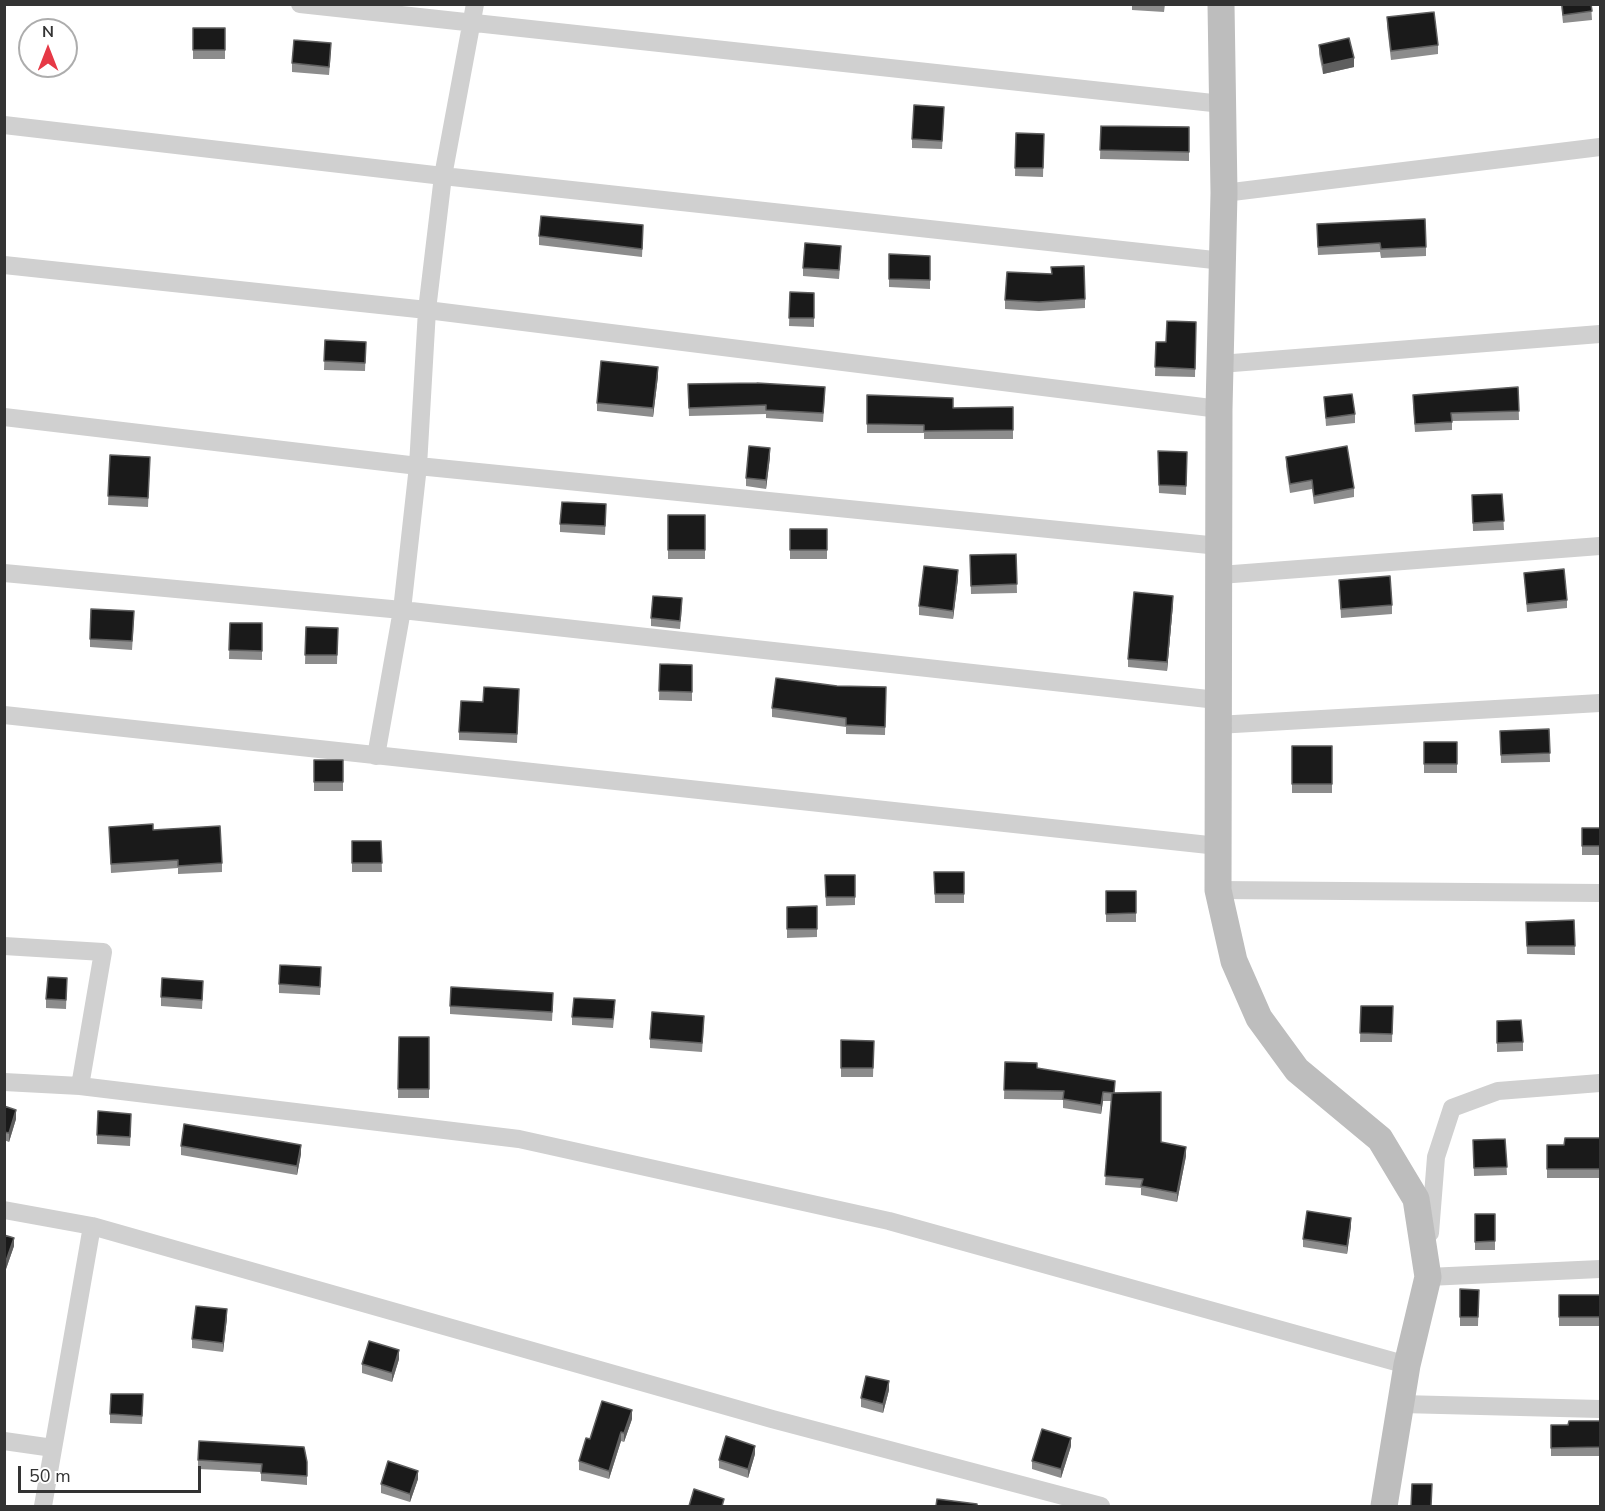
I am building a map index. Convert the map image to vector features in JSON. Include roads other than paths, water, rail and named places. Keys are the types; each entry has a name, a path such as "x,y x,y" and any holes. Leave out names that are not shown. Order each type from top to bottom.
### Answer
{"street":[{"path":"300,4 475,13 1222,104"},
{"path":"1221,4 1224,193 1219,409 1218,890 1234,961 1259,1018 1297,1070 1380,1139 1416,1199 1428,1277"},
{"path":"376,756 402,610 418,466 427,310 443,176 475,13"},
{"path":"4,125 443,176 1223,261"},
{"path":"1224,193 1600,147"},
{"path":"4,265 427,310 1219,409"},
{"path":"1220,363 1600,334"},
{"path":"4,417 418,466 1219,546"},
{"path":"1220,575 1600,546"},
{"path":"4,573 402,610 1217,713 1600,703"},
{"path":"4,715 1218,846"},
{"path":"1218,890 1600,893"},
{"path":"4,946 103,952 80,1086"},
{"path":"4,1082 80,1086 519,1139 889,1221 1407,1365"},
{"path":"1384,1506 1407,1365 1428,1277 1436,1157 1452,1108 1498,1091 1600,1083"},
{"path":"4,1210 92,1226 772,1419 1101,1506"},
{"path":"43,1506 92,1226"},
{"path":"1428,1277 1600,1269"},
{"path":"1401,1404 1600,1409"},
{"path":"4,1441 53,1448"}]}
